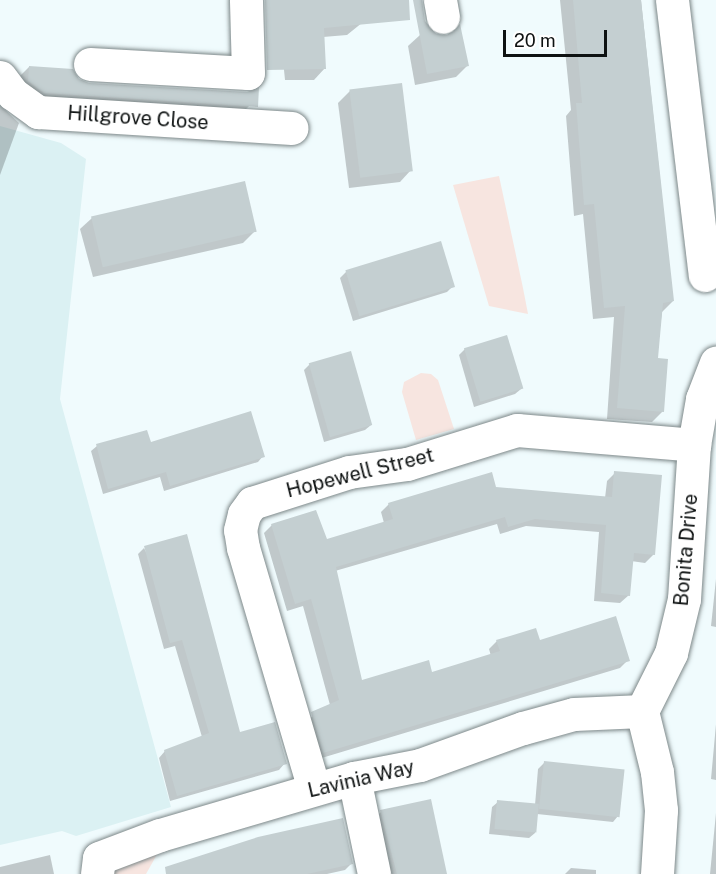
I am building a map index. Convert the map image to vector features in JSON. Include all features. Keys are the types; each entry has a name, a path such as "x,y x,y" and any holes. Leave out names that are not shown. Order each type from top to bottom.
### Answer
{"street":[{"path":"90,64 248,73 246,0"},
{"path":"672,0 705,275"},
{"name":"Hillgrove Close","path":"0,77 13,94 38,112 291,128"},
{"name":"Bonita Drive","path":"642,711 671,653 684,599 694,445 702,399 716,363"},
{"name":"Hopewell Street","path":"314,789 243,548 240,530 244,514 252,503 349,472 407,464 517,430 694,445"},
{"path":"642,711 660,800 657,874"},
{"name":"Lavinia Way","path":"97,874 99,858 160,835 354,778 420,765 523,728 574,714 642,711"},
{"path":"354,778 374,874"}],"shaded area":[{"path":"0,126 61,143 86,159 60,399 171,807 76,836 62,831 0,845"},
{"path":"499,176 528,314 489,306 453,185"},
{"path":"421,373 431,374 438,380 454,429 416,440 402,392 404,382"},
{"path":"160,849 146,874 109,874 114,866"}],"building":[{"path":"265,0 409,0 410,20 324,28 326,69 267,70"},
{"path":"413,0 422,0 425,21 436,34 447,35 460,24 469,66 427,74"},
{"path":"573,0 641,0 674,301 663,303 658,358 668,359 664,412 617,408 625,306 604,308 594,204 584,205 576,103 582,103"},
{"path":"29,66 73,69 79,79 89,83 247,92 259,87 258,107 44,93 28,81"},
{"path":"402,83 413,171 360,178 349,89"},
{"path":"245,181 257,232 103,267 91,217"},
{"path":"441,241 455,287 359,316 345,270"},
{"path":"507,335 523,389 480,402 464,348"},
{"path":"351,351 372,425 330,437 309,363"},
{"path":"251,411 265,457 170,486 166,472 108,489 96,444 147,430 151,442"},
{"path":"614,471 662,475 655,555 634,553 630,596 601,593 606,525 535,519 508,527 505,517 336,567 362,680 429,660 432,672 500,651 496,640 536,628 540,640 616,616 630,661 323,753 311,712 339,700 311,599 295,604 271,524 316,510 327,539 393,519 388,503 492,472 496,487 612,497"},
{"path":"187,534 240,732 275,722 287,764 177,796 164,750 209,733 182,640 170,643 144,546"},
{"path":"544,761 625,769 620,817 539,809"},
{"path":"431,799 447,874 397,874 380,810"},
{"path":"497,800 539,804 536,833 494,829"},
{"path":"343,818 353,864 307,874 166,874 165,867 258,837"}]}
